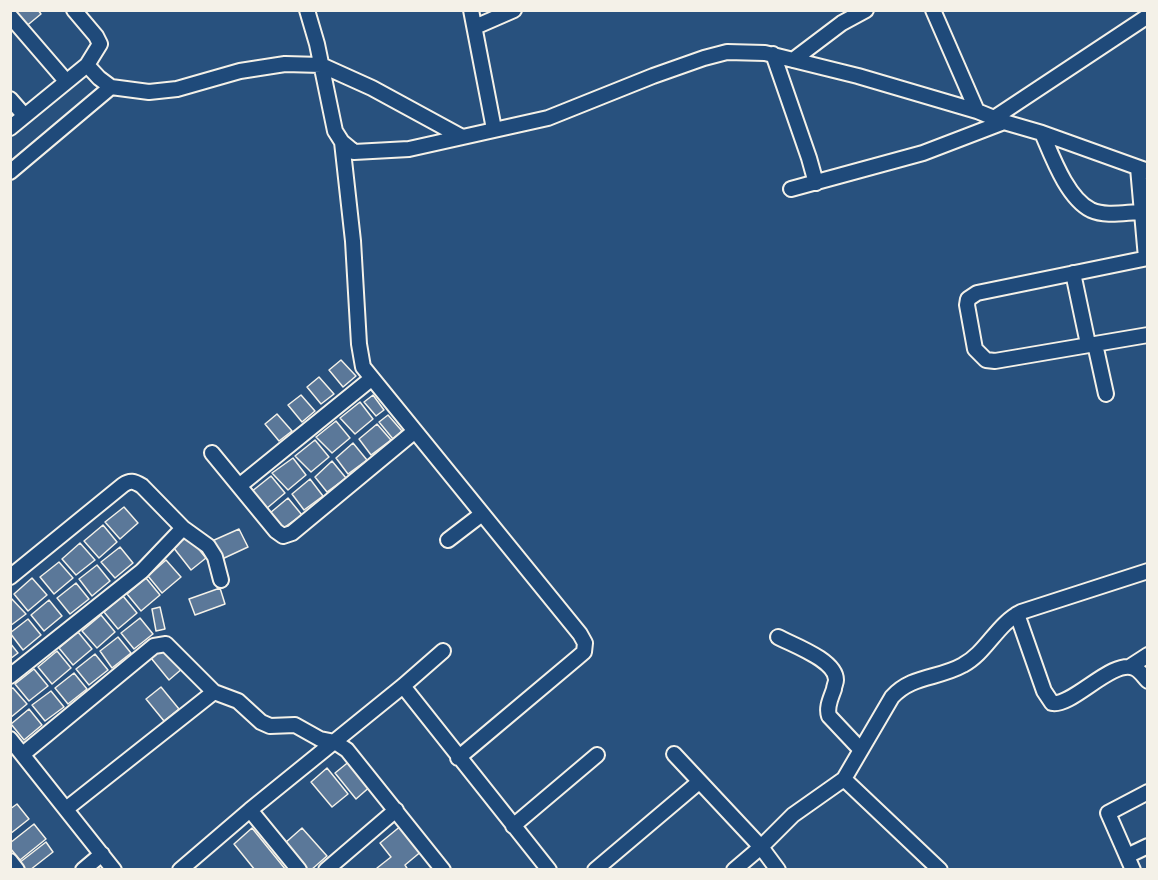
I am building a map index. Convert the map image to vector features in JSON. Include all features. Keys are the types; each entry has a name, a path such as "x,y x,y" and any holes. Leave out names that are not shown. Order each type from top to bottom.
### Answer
{"street":[{"path":"10,128 87,65 100,44 74,10"},
{"path":"307,10 335,131 342,142 354,152 409,149 548,118 653,76 727,52 773,54 858,75 977,111 1143,170 1142,212 1147,258 971,295 967,305 975,349 986,360 995,361 1148,335"},
{"path":"471,10 494,129"},
{"path":"475,27 514,10"},
{"path":"793,60 842,23 866,10"},
{"path":"933,10 977,111"},
{"path":"10,16 66,81"},
{"path":"791,189 923,153 999,120 1148,16"},
{"path":"773,54 816,183"},
{"path":"87,65 111,87 149,92 177,89 240,71 285,64 321,65 372,88 462,137"},
{"path":"10,172 111,87"},
{"path":"10,99 24,115"},
{"path":"1042,133 1067,184 1079,200 1091,210 1104,213 1142,212"},
{"path":"342,142 363,367 585,643 584,652 458,758"},
{"path":"1073,273 1106,394"},
{"path":"239,486 371,379"},
{"path":"212,453 276,531 283,536 292,533 415,431"},
{"path":"10,577 128,482 135,482 142,486 183,528 208,546 215,557 221,580"},
{"path":"448,540 482,514"},
{"path":"10,676 142,571 183,528"},
{"path":"734,870 761,848 794,815 844,778 891,697 899,689 908,683 963,665 1011,617 1017,614 1148,571"},
{"path":"1017,614 1044,691 1052,703 1061,703 1091,684 1122,668 1131,666 1148,655"},
{"path":"778,637 827,663 833,671 836,680 827,711 861,750"},
{"path":"23,754 154,646 161,643 166,644 214,692 238,701 261,722 270,726 295,725 320,739 335,742 351,754 443,870"},
{"path":"180,870 443,651"},
{"path":"1131,666 1140,671 1148,681"},
{"path":"403,686 549,870"},
{"path":"66,809 214,692"},
{"path":"10,739 114,870"},
{"path":"513,826 597,754"},
{"path":"674,754 761,848 778,870"},
{"path":"844,778 940,870"},
{"path":"595,870 699,782"},
{"path":"1133,870 1108,813 1148,792"},
{"path":"250,810 298,870"},
{"path":"326,870 396,810"},
{"path":"1127,856 1148,846"},
{"path":"83,870 102,854"},
{"path":"10,861 17,870"}],"building":[{"path":"12,10 38,10 41,14 24,28"},
{"path":"341,360 356,376 343,387 329,370"},
{"path":"319,377 334,394 321,404 307,387"},
{"path":"301,395 315,411 302,422 288,405"},
{"path":"373,395 384,410 376,416 364,402"},
{"path":"360,402 373,419 355,434 340,418"},
{"path":"277,414 292,431 279,441 265,424"},
{"path":"388,415 402,431 393,439 379,422"},
{"path":"336,421 350,438 332,453 316,437"},
{"path":"377,424 391,440 371,455 359,439"},
{"path":"315,440 329,457 311,472 295,456"},
{"path":"353,443 367,460 348,474 336,458"},
{"path":"293,458 306,475 288,490 272,473"},
{"path":"332,461 346,478 327,492 315,477"},
{"path":"271,476 285,493 266,509 251,492"},
{"path":"310,479 323,496 304,510 292,494"},
{"path":"288,498 302,515 282,529 270,513"},
{"path":"124,507 138,523 120,539 105,522"},
{"path":"103,525 117,542 99,558 84,541"},
{"path":"239,529 248,547 220,560 212,541"},
{"path":"188,536 206,558 191,570 173,547"},
{"path":"80,543 95,560 76,575 62,559"},
{"path":"120,547 133,563 115,578 101,562"},
{"path":"166,560 181,577 162,593 148,576"},
{"path":"59,562 73,578 54,594 40,577"},
{"path":"97,565 110,581 92,596 79,579"},
{"path":"32,578 47,595 28,611 14,594"},
{"path":"146,578 160,595 141,611 127,594"},
{"path":"76,583 89,599 70,614 57,598"},
{"path":"220,588 225,604 195,615 189,599"},
{"path":"123,596 137,613 118,629 104,612"},
{"path":"10,597 26,614 10,626"},
{"path":"49,600 62,616 44,631 31,615"},
{"path":"160,607 165,629 156,631 152,609"},
{"path":"101,615 115,632 97,648 82,631"},
{"path":"140,618 153,634 134,649 121,633"},
{"path":"28,619 41,635 23,650 10,633"},
{"path":"78,632 92,649 73,665 59,648"},
{"path":"118,637 131,653 112,668 100,651"},
{"path":"10,643 18,653 10,659"},
{"path":"165,646 183,668 169,680 151,658"},
{"path":"57,651 71,668 52,684 38,667"},
{"path":"95,654 108,670 89,685 76,669"},
{"path":"34,669 48,686 29,701 15,684"},
{"path":"74,673 87,689 68,704 55,688"},
{"path":"161,687 179,709 164,721 146,699"},
{"path":"13,688 27,704 10,718 10,689"},
{"path":"51,691 64,707 45,721 32,705"},
{"path":"29,709 42,725 24,740 11,724"},
{"path":"351,760 372,785 356,799 335,773"},
{"path":"327,768 348,794 332,807 311,782"},
{"path":"17,804 29,819 10,834 10,809"},
{"path":"34,824 46,839 20,860 10,848 10,843"},
{"path":"402,825 423,850 405,865 408,870 379,870 377,868 391,857 380,843"},
{"path":"252,828 286,870 255,870 234,844"},
{"path":"302,828 327,856 311,870 308,870 285,843"},
{"path":"46,842 53,852 30,870 24,870 19,863"}]}
